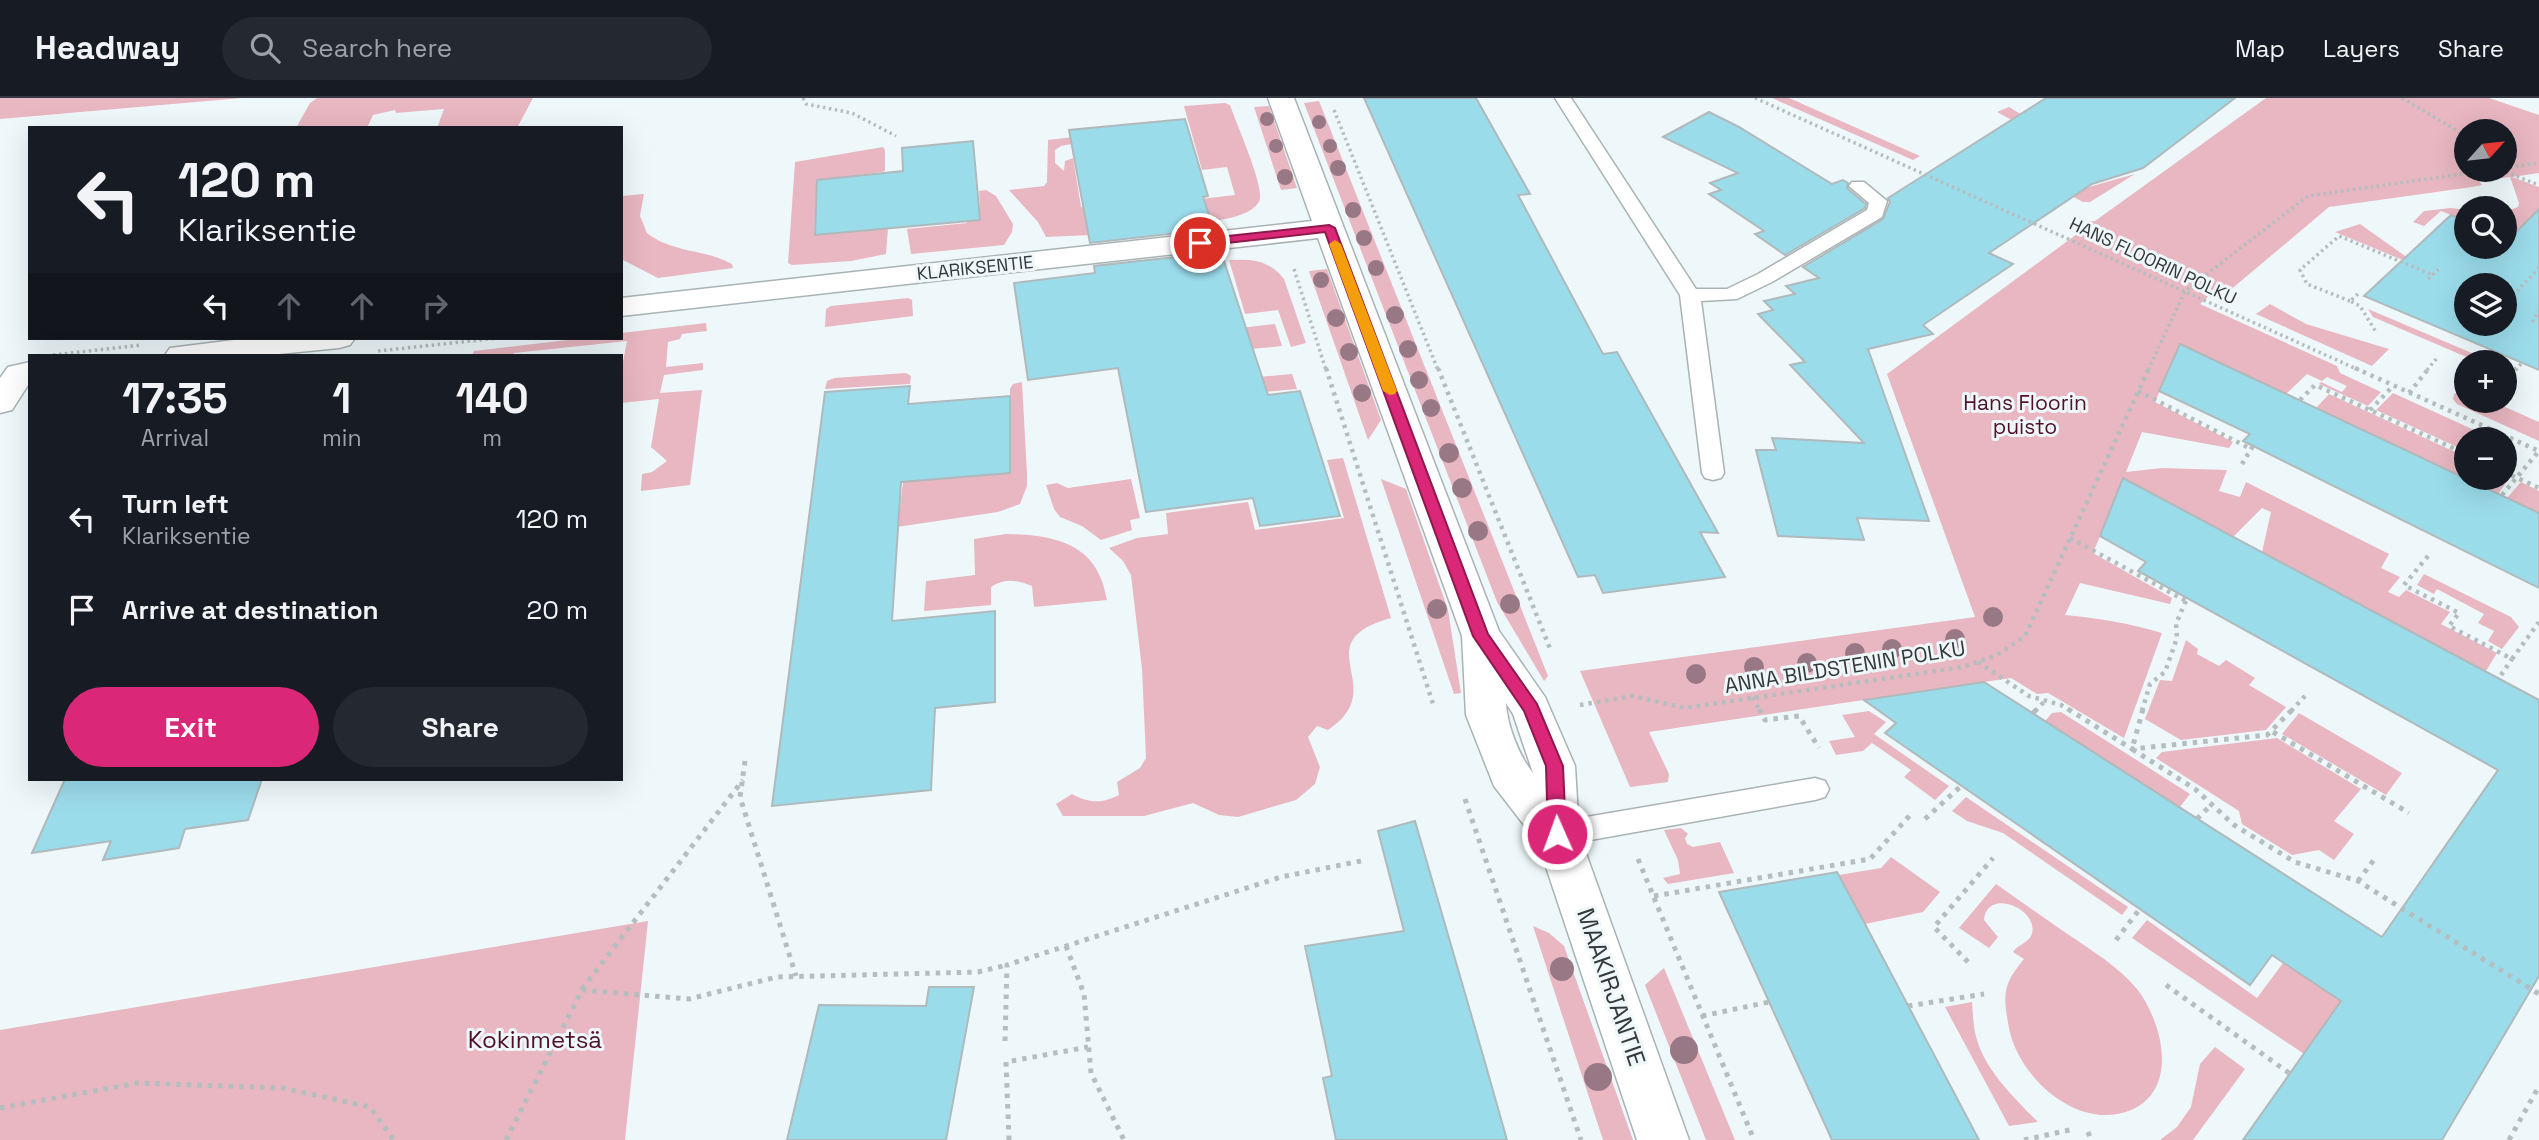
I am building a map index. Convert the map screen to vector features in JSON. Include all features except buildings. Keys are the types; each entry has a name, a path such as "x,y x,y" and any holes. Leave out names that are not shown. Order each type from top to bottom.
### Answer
{"street":[{"name":"MAAKIRJANTIE","path":"1281,98 1481,636 1486,715 1509,774 1557,834 1663,1140"},
{"name":"KLARIKSENTIE","path":"623,306 1329,228"},
{"path":"190,354 320,340"},
{"path":"0,402 19,373 28,372"}],"lane":[{"path":"1563,98 1690,295 1713,473"},
{"path":"1690,295 1730,295 1765,278 1876,214 1878,201 1858,186"},
{"path":"1557,834 1815,789"}],"path":[{"path":"803,98 806,104 852,113 896,136"},
{"path":"1329,98 1552,653"},
{"name":"HANS FLOORIN POLKU","path":"1755,98 2539,451"},
{"path":"2402,98 2454,129"},
{"path":"2517,167 2539,163"},
{"name":"ANNA BILDSTENIN POLKU","path":"1579,714 1575,705 1633,696 1685,708 1963,667 1997,655 2025,636 2185,291 2308,197 2454,175"},
{"path":"2517,175 2539,185"},
{"path":"1282,234 1434,708"},
{"path":"2376,332 2360,306 2307,284 2300,270 2339,236 2433,275"},
{"path":"2428,279 2441,267"},
{"path":"2517,291 2539,268"},
{"path":"2350,301 2358,294"},
{"path":"2532,322 2539,311"},
{"path":"369,352 480,340"},
{"path":"56,354 149,344"},
{"path":"2409,393 2437,358"},
{"path":"2517,368 2522,363"},
{"path":"2300,400 2315,384 2454,448"},
{"path":"2370,410 2393,386"},
{"path":"2138,391 2252,447 2242,464"},
{"path":"2539,451 2517,478 2539,488"},
{"path":"2502,495 2506,490"},
{"path":"2070,538 2187,600 2176,624 2177,638 2165,672 2150,684 2132,749"},
{"path":"2428,556 2404,585 2459,613 2449,625 2512,659"},
{"path":"2501,675 2539,622"},
{"path":"1978,662 2029,696 2061,705 2132,749 2194,789 2234,825 2295,862 2358,881 2539,994"},
{"path":"2132,749 2267,735 2273,732 2305,696"},
{"path":"1754,697 1765,720 1799,716"},
{"path":"2033,713 2044,702"},
{"path":"2273,732 2409,813"},
{"path":"745,761 740,797 796,976"},
{"path":"506,1140 582,990 743,780"},
{"path":"1925,820 1961,786"},
{"path":"1462,793 1581,1140"},
{"path":"2197,818 2211,805"},
{"path":"1654,897 1870,859 1913,812"},
{"path":"1623,822 1754,1140"},
{"path":"2358,881 2376,857"},
{"path":"1968,962 1934,927 1993,858"},
{"path":"582,990 689,999 776,977 978,972 1281,877 1361,861"},
{"path":"2116,940 2139,910"},
{"path":"1066,946 1084,994 1091,1073 1125,1140"},
{"path":"1005,1041 1007,965"},
{"path":"2166,985 2290,1073"},
{"path":"1908,1006 1984,994"},
{"path":"1702,1016 1769,1002"},
{"path":"1009,1140 1006,1062 1088,1047"},
{"path":"0,1108 138,1083 283,1088 370,1107 394,1140"},
{"path":"2509,1140 2539,1086"},
{"path":"2024,1140 2074,1129"},
{"path":"2088,1132 2091,1140"}],"green space":[{"path":"0,98 242,98 0,119"},
{"path":"317,98 533,98 518,126 438,126 444,109 396,113 395,110 373,115 368,126 297,126 310,103"},
{"path":"1772,98 1789,98 1920,156 1913,160"},
{"name":"Hans Floorin puisto","path":"2266,98 2489,98 2539,115 2539,173 2517,176 2517,119 2454,119 2454,182 2480,182 2482,185 2329,207 2222,297 2211,294 2200,304 2337,366 2340,373 2381,392 2368,406 2319,384 2321,382 2342,392 2347,386 2327,377 2322,381 2307,374 2286,394 2180,344 2155,402 2233,442 2229,448 2142,432 2126,472 2162,468 2227,470 2219,491 2240,497 2246,482 2389,554 2381,568 2400,577 2388,592 2399,597 2406,590 2450,612 2441,624 2497,653 2486,671 2262,552 2271,512 2262,508 2233,537 2124,478 2093,553 2172,598 2170,604 2080,583 2065,615 2113,621 2162,633 2124,738 2048,693 2037,694 2011,678 1649,732 1669,774 1668,782 1630,787 1580,671 1975,617 1887,374 2077,234 2069,230 2082,222 2095,221"},
{"path":"1319,101 1548,676 1544,681 1497,602 1304,103"},
{"path":"1225,103 1230,105 1255,171 1259,184 1259,202 1252,209 1231,218 1172,224 1167,203 1235,195 1227,167 1202,170 1184,106"},
{"path":"1269,106 1297,188 1281,190 1254,107"},
{"path":"2009,107 2049,131 2078,190 2135,174 2090,202 2083,202 2032,175 2019,124 1997,112"},
{"path":"1073,137 1077,143 1055,150 1055,163 1064,171 1065,161 1073,158 1081,207 1084,208 1091,235 1046,237 1038,222 1009,190 1044,186 1047,182 1048,140"},
{"path":"883,147 885,171 817,180 814,235 888,228 886,254 851,261 792,265 788,263 795,162"},
{"name":"Hans Floorin puisto","path":"2517,179 2539,187 2539,209 2517,232 2519,203 2512,182 2517,182"},
{"path":"986,190 996,196 1013,224 1012,232 1004,245 911,254 907,229 967,223 966,212 980,210 979,191"},
{"path":"644,194 640,216 647,233 678,248 722,259 732,264 733,268 658,278 623,260 623,196"},
{"path":"2454,208 2454,216 2441,211 2424,226 2413,222 2424,211"},
{"path":"2360,224 2422,268 2335,232"},
{"name":"Hans Floorin puisto","path":"2517,234 2539,258 2517,257"},
{"path":"1229,260 1266,264 1284,279 1306,343 1291,347 1278,310 1245,314"},
{"path":"1327,269 1381,420 1368,440 1309,271"},
{"path":"908,298 912,300 913,316 825,327 826,309 831,306"},
{"path":"2270,304 2306,324 2389,349 2372,366 2256,314"},
{"path":"2368,309 2465,350 2454,352 2373,317"},
{"path":"706,323 707,331 682,334 680,339 668,342 666,367 703,363 703,370 664,375 660,393 702,390 690,485 641,491 642,474 652,472 667,461 651,447 659,399 623,403 623,362 627,341 514,354 472,354 474,351 568,340 623,340 623,333"},
{"path":"1275,324 1282,346 1251,349 1171,336"},
{"path":"906,373 911,376 910,384 825,389 827,381 834,378"},
{"path":"1292,374 1297,389 1223,396 1224,380"},
{"path":"1022,382 1027,486 1020,504 998,512 829,537 812,523 899,516 903,482 1010,473 1010,389 1013,384"},
{"path":"2393,393 2468,427 2454,427 2454,446 2376,410"},
{"path":"2329,394 2454,451 2454,473 2316,408"},
{"path":"2517,412 2539,422 2539,441 2517,431 2517,427 2508,427 2477,413"},
{"path":"1343,458 1391,618 1365,628 1353,640 1349,653 1353,698 1346,714 1328,730 1317,726 1308,737 1320,767 1315,784 1296,800 1238,817 1219,815 1193,803 1144,816 1063,816 1056,804 1072,794 1095,801 1119,795 1117,782 1140,768 1146,758 1142,669 1131,575 1123,561 1109,548 1137,538 1168,534 1166,513 1248,502 1255,530 1344,518 1327,460"},
{"path":"1131,479 1140,518 1130,520 1132,530 1101,540 1082,526 1060,517 1054,509 1046,485 1057,483 1068,488"},
{"path":"1381,479 1406,489 1448,610 1461,693 1454,694"},
{"path":"2521,482 2539,491 2539,513 2507,498 2517,490"},
{"path":"1006,534 1042,537 1072,546 1095,566 1107,600 1034,607 1032,586 1006,581 991,587 991,605 924,611 926,581 975,575 974,539"},
{"path":"2424,574 2511,617 2519,627 2502,649 2488,641 2494,631 2478,623 2484,614 2437,589 2434,594 2417,585"},
{"path":"2186,640 2198,649 2197,654 2219,666 2226,660 2255,678 2249,685 2286,707 2266,730 2181,740 2145,719 2160,680 2172,681"},
{"path":"1869,711 1886,722 1874,734 1949,786 1935,800 1904,777 1911,770 1872,743 1863,751 1836,755 1829,741 1855,737 1842,715"},
{"path":"2061,712 2190,794 2180,807 2045,721 2052,713"},
{"path":"2299,713 2402,773 2386,795 2282,734"},
{"path":"2277,738 2361,789 2334,821 2354,834 2334,860 2319,850 2292,855 2242,824 2239,811 2156,758 2162,752"},
{"path":"1966,797 2128,907 2122,915 2003,833 1967,821 1952,811"},
{"path":"1681,828 1688,834 1685,838 1687,844 1693,847 1720,842 1734,873 1668,884 1663,878 1680,874 1678,860 1664,830"},
{"path":"1891,857 1940,892 1923,912 1865,924 1839,875 1881,868"},
{"path":"1996,884 2113,966 2130,981 2146,1003 2159,1036 2161,1071 2156,1087 2146,1100 2131,1110 2111,1115 2071,1107 2054,1096 2024,1065 2009,1028 2005,999 2008,984 2024,959 2013,952 2031,937 2032,925 2021,910 2002,903 1987,910 1984,920 1998,937 1989,948 1959,928"},
{"path":"2147,920 2257,998 2283,963 2341,1001 2304,1054 2132,938"},
{"name":"Kokinmetsä","path":"648,921 625,1140 0,1140 0,1030"},
{"path":"1533,926 1549,933 1564,946 1633,1140 1603,1140"},
{"path":"1664,968 1735,1140 1706,1140 1645,985"},
{"path":"1972,1002 1976,1035 1987,1063 2038,1122 2009,1126 1945,1007"},
{"path":"2215,1047 2245,1069 2193,1140 2160,1140 2177,1127 2191,1107 2200,1064"}],"slow traffic":[{"path":"1335,244 1390,391"}],"route":[{"path":"1200,243 1329,228 1481,636 1531,708 1554,766 1557,834"}]}
